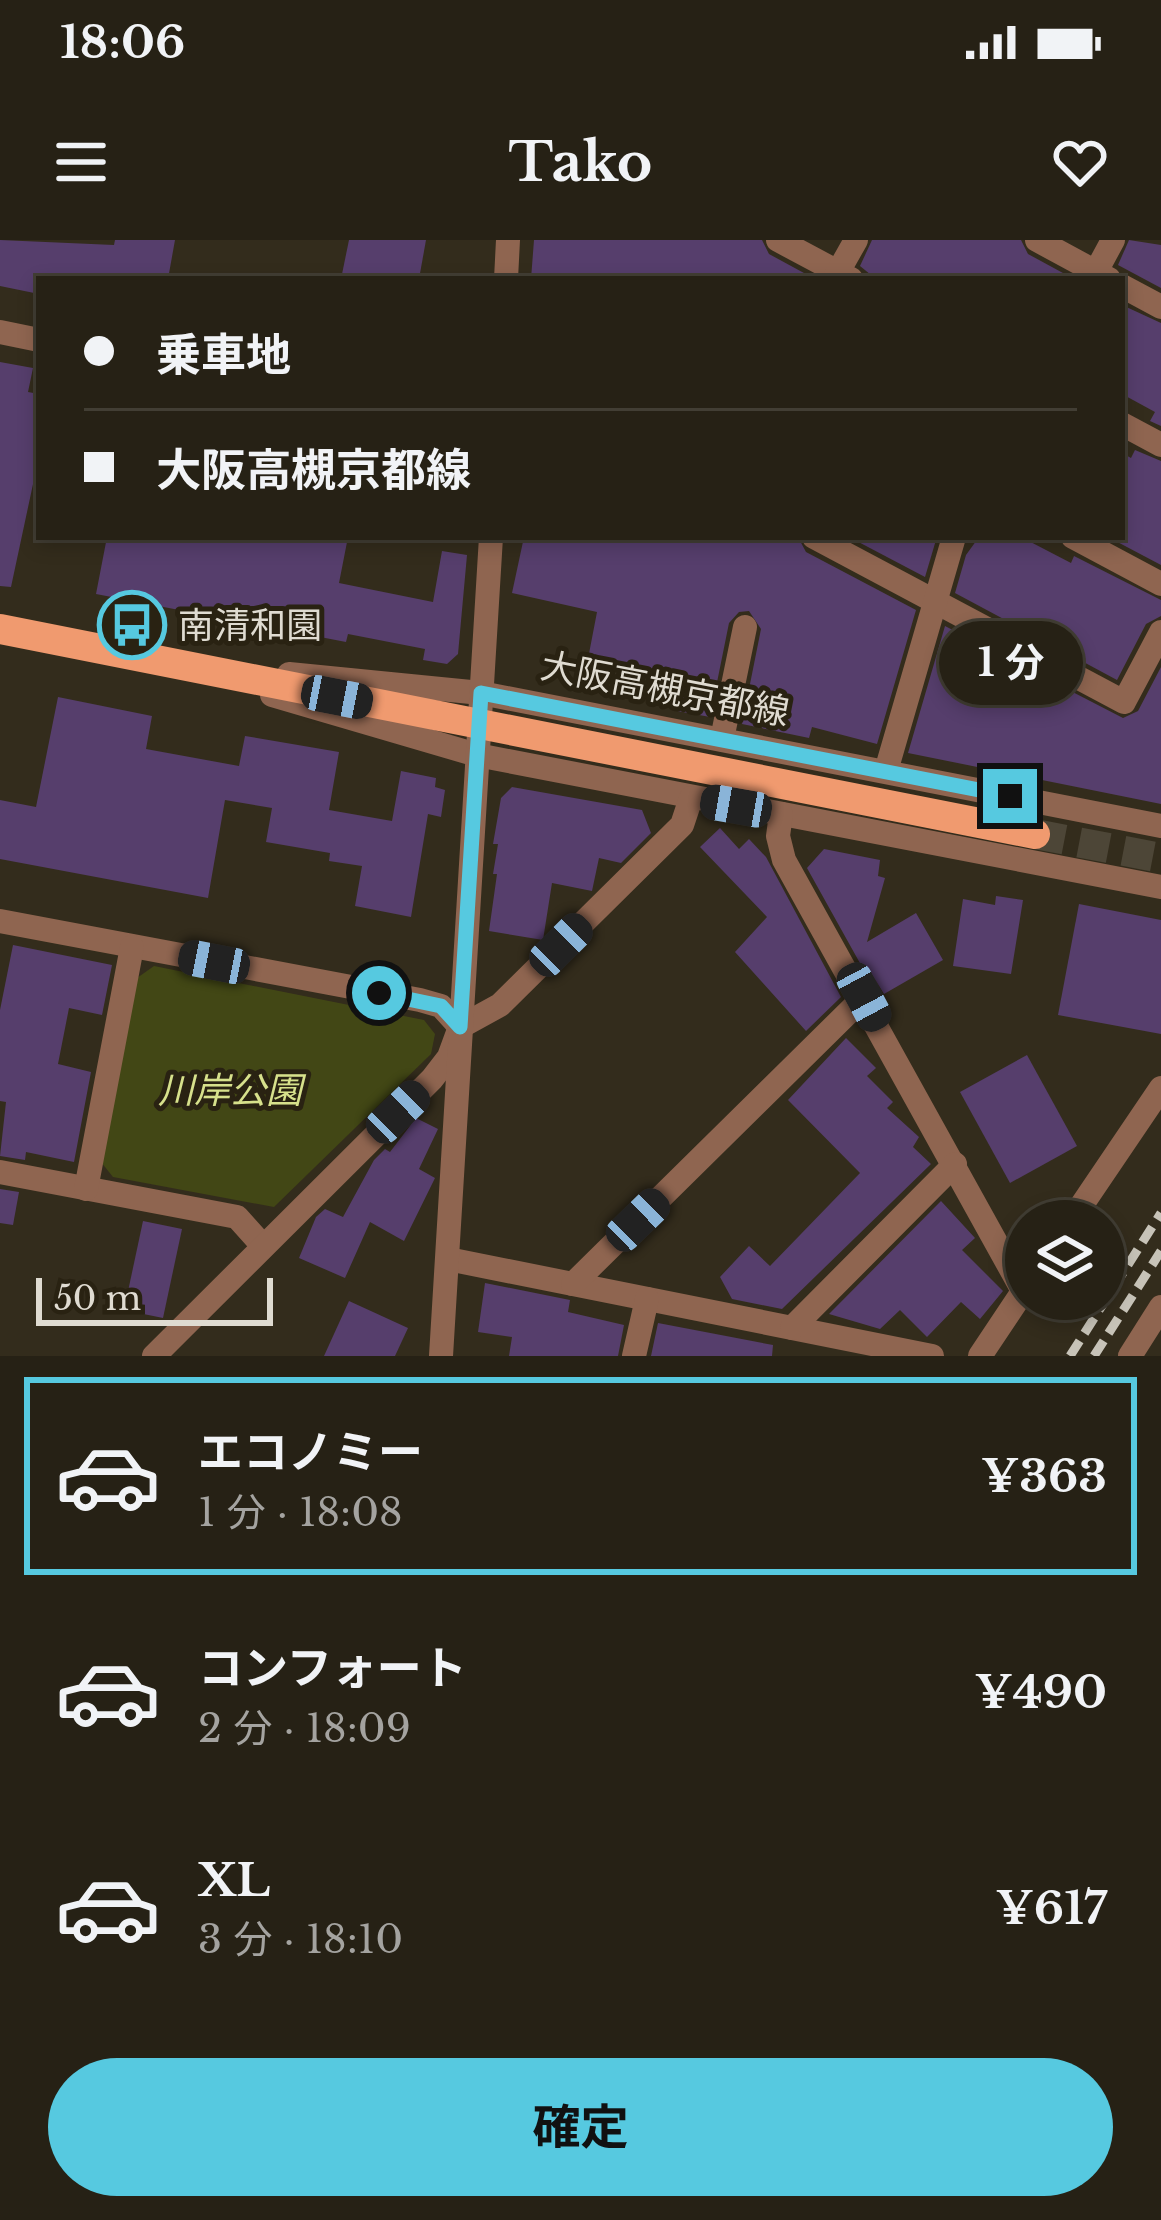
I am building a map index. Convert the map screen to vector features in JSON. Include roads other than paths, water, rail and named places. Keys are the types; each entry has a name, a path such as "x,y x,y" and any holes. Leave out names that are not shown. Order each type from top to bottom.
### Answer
{"main road":[{"name":"大阪高槻京都線","path":"0,629 1035,834"}],"street":[{"path":"506,276 508,240"},
{"path":"778,240 839,276"},
{"path":"841,276 856,240"},
{"path":"1037,240 1099,276 1113,240"},
{"path":"1125,288 1161,307"},
{"path":"0,332 36,339"},
{"path":"1125,426 1161,446"},
{"path":"441,1356 491,540"},
{"path":"819,540 1124,702 1161,632"},
{"path":"886,771 953,540"},
{"path":"1079,540 1161,584"},
{"path":"722,739 745,627"},
{"name":"大阪高槻京都線","path":"479,724 722,739 1161,826"},
{"name":"大阪高槻京都線","path":"479,724 691,798 1161,887"},
{"path":"154,1356 432,1079 449,1057 460,1027 500,1005 682,825 691,798"},
{"path":"781,814 778,836 784,860 1005,1253"},
{"path":"0,921 420,1000 441,1006 460,1027"},
{"path":"86,1189 132,947"},
{"path":"573,1284 864,997"},
{"path":"1085,1200 1161,1088"},
{"path":"792,1328 955,1164"},
{"path":"0,1172 237,1217 263,1246"},
{"path":"448,1259 932,1356"},
{"path":"634,1356 646,1299"},
{"path":"1130,1356 1161,1307"},
{"path":"980,1356 1005,1319"}],"tunnel":[{"path":"1035,834 1161,858"}],"railway":[{"path":"1070,1356 1161,1213"},
{"path":"1094,1356 1161,1251"}],"place":[{"name":"南清和園","path":"132,625"}],"park label":[{"name":"川岸公園","path":"230,1090"}]}
